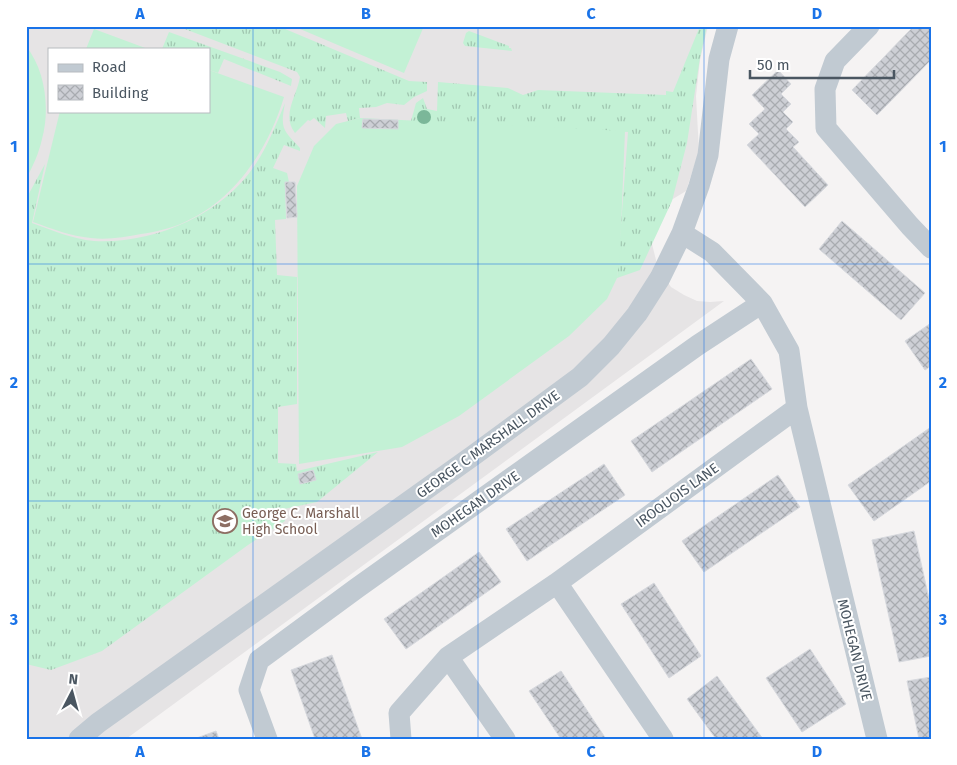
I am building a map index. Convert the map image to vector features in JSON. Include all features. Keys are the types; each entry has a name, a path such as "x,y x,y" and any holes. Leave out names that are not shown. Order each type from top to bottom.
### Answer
{"street":[{"name":"GEORGE C MARSHALL DRIVE","path":"79,739 98,723 474,455 580,377 611,346 637,314 660,278 682,233 708,155 719,59 728,26"},
{"path":"869,26 835,61 825,89 826,128 931,248"},
{"name":"MOHEGAN DRIVE","path":"682,233 712,252 762,303 789,351 797,408 877,739"},
{"name":"MOHEGAN DRIVE","path":"267,739 250,690 259,660 365,582 666,368 762,303"},
{"name":"IROQUOIS LANE","path":"401,739 399,713 448,657 557,583 797,408"},
{"path":"557,583 662,739"},
{"path":"448,657 505,739"}],"shaded area":[{"name":"George C. Marshall High School","path":"26,26 708,26 700,60 696,96 699,151 686,191 668,202 651,240 658,268 671,287 697,301 724,301 126,739 26,739"}],"green space":[{"path":"177,26 278,26 409,81 427,82 427,91 414,97 404,105 387,103 376,107 359,108 360,118 348,121 346,113 326,116 325,128 314,118 310,121 308,120 295,133 289,119 291,105 300,77 297,72"},
{"path":"293,26 424,26 404,73"},
{"path":"700,26 707,26 700,58 687,143 672,201 640,270 617,278 628,132 411,121 416,103 423,98 427,109 437,111 438,82 508,88 523,95 538,90 666,95 666,91 673,92"},
{"path":"94,29 145,48 86,48"},
{"path":"469,31 509,46 512,51 465,46 463,43 466,33"},
{"path":"169,32 280,72 292,79 291,86 224,59 218,73 210,70 210,48 162,48"},
{"path":"26,46 33,56 42,79 46,116 41,144 26,179"},
{"path":"210,70 284,97 269,135 248,170 219,200 185,222 163,230 116,238 97,239 76,236 33,222 60,112 210,112"},
{"path":"285,103 284,128 286,133 300,148 300,151 284,145 273,168 287,173 289,182 285,182 286,219 275,220 277,275 297,277 297,404 278,407 278,463 296,464 297,471 378,452 317,502 284,509 285,521 248,545 102,651 51,670 26,664 26,199 45,164 32,223 86,240 117,241 163,231 185,223 205,212 241,183 264,150"},
{"path":"360,118 625,131 620,252 617,278 607,299 569,336 459,416 402,447 299,464 297,186 314,146 336,124"}],"building":[{"path":"914,26 931,26 931,60 877,115 852,90"},
{"path":"778,70 791,84 781,94 791,104 783,112 793,122 786,129 799,142 793,147 828,185 805,207 747,145 759,134 749,124 765,109 752,95"},
{"path":"363,119 398,120 398,129 362,128"},
{"path":"285,182 295,182 297,217 287,218"},
{"path":"842,221 925,293 901,320 819,249"},
{"path":"931,323 931,366 925,370 905,341"},
{"path":"751,359 772,389 652,472 631,441"},
{"path":"931,427 931,481 874,521 848,485"},
{"path":"604,464 625,495 527,561 506,529"},
{"path":"313,470 316,480 300,484 298,474"},
{"path":"778,475 800,507 704,572 682,541"},
{"path":"914,531 931,608 931,656 899,662 872,540"},
{"path":"479,552 501,582 406,649 384,619"},
{"path":"654,583 701,656 669,678 621,604"},
{"path":"810,649 846,704 802,732 766,678"},
{"path":"332,655 362,739 315,739 291,670"},
{"path":"561,671 606,739 561,739 529,691"},
{"path":"717,676 763,739 716,739 687,699"},
{"path":"931,677 931,739 919,739 907,681"},
{"path":"216,731 219,739 194,739"}],"place":[{"name":"George C. Marshall High School","path":"225,521"}]}
